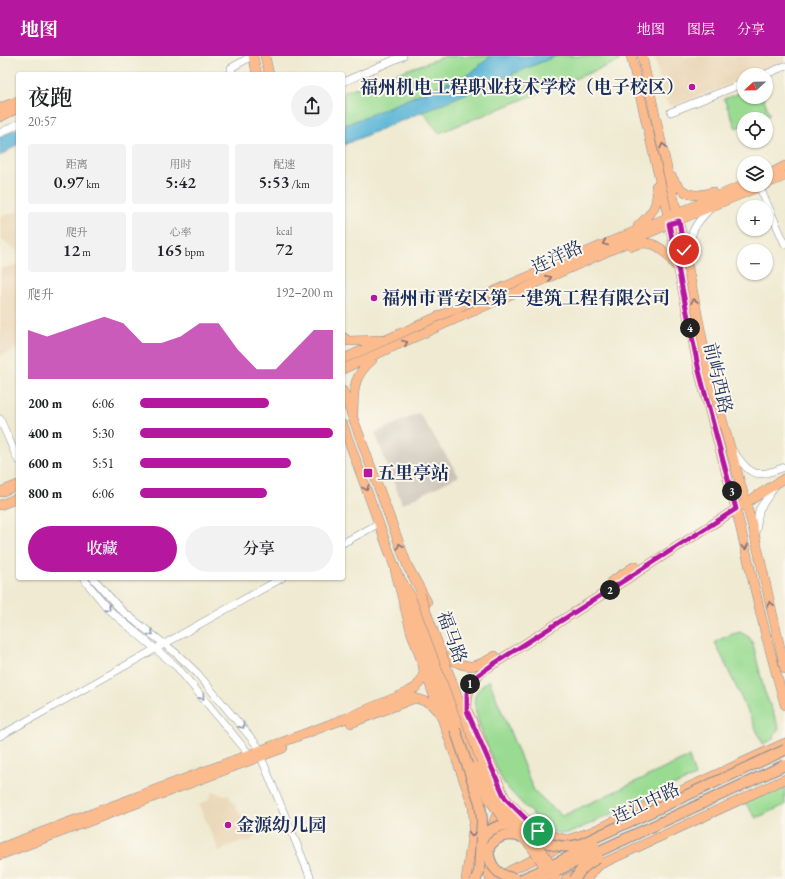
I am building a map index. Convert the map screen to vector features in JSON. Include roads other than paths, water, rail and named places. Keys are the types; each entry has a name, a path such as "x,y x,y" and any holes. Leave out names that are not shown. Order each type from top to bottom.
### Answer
{"highway":[{"path":"407,601 475,788 482,820 482,838 477,879"},
{"path":"507,812 539,838 554,846 568,848 581,844 785,750"},
{"name":"连江中路","path":"525,878 785,757"},
{"name":"连江中路","path":"539,879 785,765"},
{"path":"574,879 590,862 785,773"},
{"path":"482,838 486,832 500,825 512,825 522,833"},
{"path":"522,833 506,834 498,838 489,847 489,854 495,869 502,875 515,878 525,878"}],"main road":[{"path":"252,56 256,72"},
{"path":"265,56 269,72"},
{"name":"前屿西路","path":"631,56 669,220 677,268 706,401 736,506 766,636 785,705"},
{"name":"前屿西路","path":"642,56 678,217 709,374 756,538 785,669"},
{"path":"0,108 16,102"},
{"path":"0,117 16,109"},
{"path":"630,232 650,214 657,197 644,113"},
{"path":"667,166 677,185 688,193 697,196 704,196 737,184"},
{"path":"773,172 785,166"},
{"name":"连洋路","path":"773,182 785,176"},
{"name":"连洋路","path":"678,217 737,188"},
{"name":"连洋路","path":"345,358 630,232 713,207 750,192"},
{"name":"连洋路","path":"345,368 576,265 669,220"},
{"path":"576,265 604,258 637,244 645,243 662,248 677,268"},
{"path":"345,338 348,340 386,340"},
{"path":"353,420 354,383 362,368 379,354"},
{"name":"福马路","path":"345,397 486,774 495,795 541,861 549,879"},
{"name":"福马路","path":"345,432 407,601"},
{"path":"467,711 468,688 474,679 484,670 736,506 785,471"},
{"path":"745,500 785,478"},
{"path":"0,492 16,486"},
{"path":"0,505 16,499"},
{"path":"447,657 464,666 473,666 483,663 736,506"},
{"path":"407,565 426,599 467,711 504,794 538,831 567,840 591,832"},
{"path":"396,570 407,617 473,806 474,823 466,879"},
{"name":"福马路","path":"396,570 413,599 475,768 489,799 501,816 522,833 535,841 547,858 556,879"},
{"path":"0,855 261,753 411,691 418,685 423,676 422,658"},
{"path":"0,848 249,754 261,753 412,699 427,701 442,716"},
{"path":"498,879 511,870 591,832 785,743"},
{"path":"566,879 785,779"},
{"path":"490,879 486,846 504,794"},
{"path":"470,851 477,879"},
{"path":"586,879 599,865"}],"street":[{"path":"232,72 231,68 252,56"},
{"path":"345,81 403,56"},
{"path":"773,71 785,66"},
{"path":"670,112 737,86"},
{"path":"0,133 16,125"},
{"path":"762,192 785,244"},
{"path":"690,280 689,242 694,226 713,207"},
{"path":"0,419 16,455"},
{"path":"730,446 744,467 756,475 764,475 785,467"},
{"path":"756,538 759,510 766,496 776,484"},
{"path":"345,543 378,524"},
{"path":"85,580 109,610 177,667 249,754"},
{"path":"95,580 121,610 165,644 201,678 261,753 311,879"},
{"path":"0,736 278,580"}],"water":[{"path":"491,56 556,56 345,144 345,125 471,73"},
{"path":"16,129 16,145 0,156 0,137"}],"place":[{"name":"福州机电工程职业技术学校（电子校区）","path":"692,87"},
{"name":"福州市晋安区第一建筑工程有限公司","path":"374,298"},
{"name":"五里亭站","path":"368,473"},
{"name":"金源幼儿园","path":"228,825"}]}
